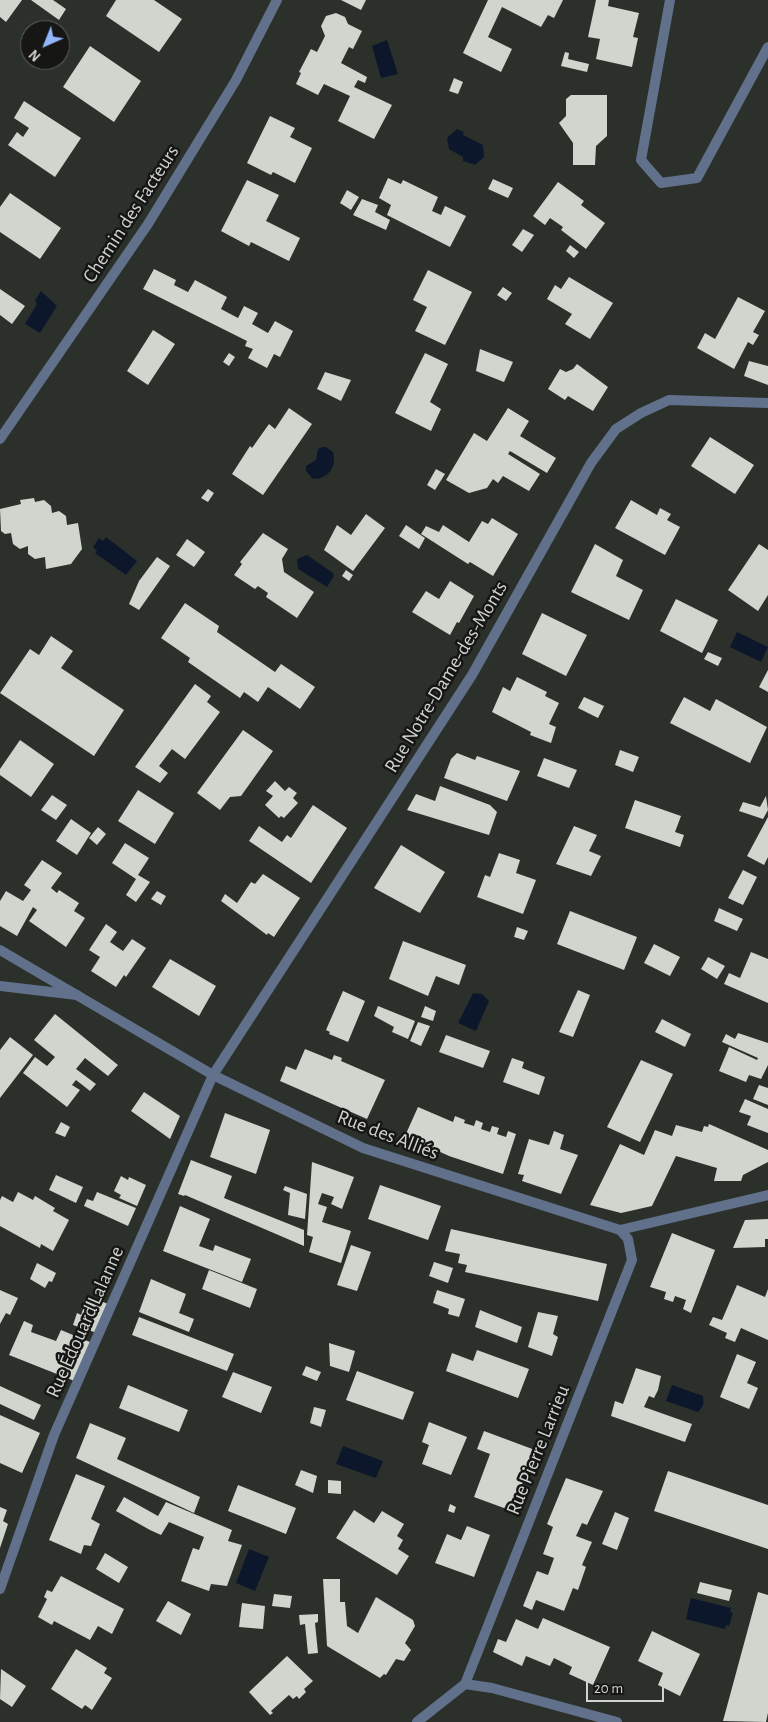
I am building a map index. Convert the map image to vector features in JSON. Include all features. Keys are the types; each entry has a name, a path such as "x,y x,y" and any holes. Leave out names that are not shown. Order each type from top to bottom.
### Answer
{"street":[{"name":"Chemin des Facteurs","path":"0,439 148,224 236,80 277,0"},
{"path":"670,0 641,160 661,183 697,178 768,47"},
{"name":"Rue Notre-Dame-des-Monts","path":"213,1075 472,675 591,463 616,429 641,412 669,400 768,403"},
{"name":"Rue des Alliés","path":"0,950 213,1075 363,1148 620,1230"},
{"path":"0,986 77,995"},
{"name":"Rue Édouard Lalanne","path":"0,1589 54,1435 213,1075"},
{"path":"620,1230 768,1195"},
{"name":"Rue Pierre Larrieu","path":"465,1684 632,1260 628,1239 620,1230"},
{"path":"417,1722 465,1684 492,1688 617,1722"}],"water":[{"path":"387,40 398,74 381,78 372,46"},
{"path":"457,129 464,132 463,135 483,145 484,157 475,165 463,161 463,157 449,149 447,138"},
{"path":"41,291 57,306 40,333 25,324 37,304 35,301"},
{"path":"326,447 333,452 333,467 323,477 313,479 306,471 306,466 316,460 318,449"},
{"path":"106,537 137,561 126,575 95,553 97,551 93,547 99,538 103,541"},
{"path":"307,555 333,573 334,576 327,587 298,569 297,559"},
{"path":"737,632 768,647 761,662 730,647"},
{"path":"473,993 482,994 489,1001 476,1031 458,1023"},
{"path":"672,1385 703,1396 703,1405 698,1412 666,1401"},
{"path":"343,1446 383,1461 376,1478 336,1464"},
{"path":"249,1549 269,1557 255,1591 236,1583"},
{"path":"691,1598 731,1608 730,1612 733,1613 729,1626 726,1625 725,1629 686,1619"}],"building":[{"path":"0,0 22,0 6,22 0,17"},
{"path":"31,0 53,0 66,9 59,20"},
{"path":"116,0 154,0 182,19 159,52 106,16"},
{"path":"341,0 366,0 361,10"},
{"path":"488,0 563,0 554,18 548,15 541,27 502,7 488,37 512,49 501,72 463,53"},
{"path":"596,0 609,0 608,6 639,13 633,37 638,38 632,67 596,59 600,39 588,37"},
{"path":"336,13 345,17 348,24 362,31 353,49 349,47 341,63 367,77 365,83 358,80 354,87 392,105 374,139 338,121 350,96 324,84 318,95 296,84 301,73 299,72 311,49 317,52 325,36 321,26 326,16"},
{"path":"90,46 141,81 114,122 63,87"},
{"path":"565,52 569,53 568,59 589,64 587,72 561,66"},
{"path":"454,78 463,82 458,94 449,91"},
{"path":"571,95 607,95 607,136 596,146 595,165 573,165 573,143 559,123 566,116 566,99"},
{"path":"24,101 81,138 55,177 8,145 17,132 23,137 29,128 14,118"},
{"path":"270,116 295,128 290,137 312,148 295,183 273,172 271,175 247,163"},
{"path":"388,178 401,184 403,180 438,197 432,211 441,215 445,206 466,216 450,247 387,215 391,205 379,198"},
{"path":"493,179 513,188 508,198 488,189"},
{"path":"247,180 279,195 266,221 300,238 289,261 251,242 249,246 221,231"},
{"path":"558,182 584,201 581,205 605,223 586,249 561,230 563,227 550,218 545,225 533,216"},
{"path":"347,190 359,197 351,210 340,203"},
{"path":"10,193 61,228 40,259 0,232 0,207"},
{"path":"362,199 378,205 375,212 390,220 386,230 353,215"},
{"path":"523,229 534,235 522,252 512,245"},
{"path":"570,245 579,252 574,258 566,251"},
{"path":"154,269 176,280 174,285 188,292 195,280 227,297 221,309 238,318 244,306 258,313 252,324 268,333 275,321 293,331 280,357 274,354 267,368 248,358 253,349 245,346 247,341 143,289"},
{"path":"428,270 472,292 445,345 415,331 427,307 413,300"},
{"path":"569,277 613,303 590,339 565,324 572,314 547,299 555,285 561,289"},
{"path":"503,287 512,293 506,301 497,295"},
{"path":"0,289 25,306 12,324 0,315"},
{"path":"738,297 765,311 753,332 759,335 753,345 748,342 734,369 697,348 705,333 715,339"},
{"path":"153,330 175,344 148,385 127,371"},
{"path":"480,349 513,362 504,382 476,371"},
{"path":"229,353 235,357 229,366 223,362"},
{"path":"425,353 448,364 430,402 441,409 431,431 395,413"},
{"path":"749,361 768,366 768,385 744,376"},
{"path":"577,364 608,387 593,411 568,396 565,400 548,389 560,369 566,372 573,369"},
{"path":"325,372 351,380 341,401 317,389"},
{"path":"289,408 312,424 263,495 232,474 250,446 252,448 269,424 275,429"},
{"path":"508,408 529,421 520,436 556,458 547,473 510,451 508,454 540,474 529,491 503,476 498,483 493,479 487,488 469,493 446,480 474,433 487,441"},
{"path":"710,437 754,465 735,494 691,466"},
{"path":"436,469 445,474 435,490 427,485"},
{"path":"208,489 214,493 208,502 201,498"},
{"path":"34,498 35,502 44,500 51,506 52,513 59,511 66,516 67,525 78,523 82,549 71,564 46,569 45,557 35,559 28,554 28,546 20,549 13,544 11,533 5,534 1,531 0,509 21,504 20,500"},
{"path":"631,500 657,515 660,508 671,514 667,520 680,527 665,555 615,528"},
{"path":"366,514 385,528 353,571 324,550 337,525 351,535"},
{"path":"492,518 518,534 493,576 470,562 468,564 421,534 426,526 439,532 443,525 469,542 482,521 488,524"},
{"path":"406,525 425,538 419,549 399,536"},
{"path":"263,533 288,549 282,559 284,572 314,592 297,618 266,597 268,593 258,586 255,589 234,575 242,564 240,562"},
{"path":"187,539 205,552 194,567 176,555"},
{"path":"595,544 623,560 616,576 643,590 629,620 571,592"},
{"path":"759,544 768,550 768,595 758,611 728,590"},
{"path":"157,557 170,566 139,610 129,604 139,581"},
{"path":"346,570 353,575 349,581 342,576"},
{"path":"450,581 474,596 450,635 412,612 426,591 439,599"},
{"path":"676,599 718,620 702,653 660,631"},
{"path":"185,603 219,626 217,632 275,672 281,664 315,687 300,709 268,687 258,702 244,692 240,698 188,662 190,658 161,638"},
{"path":"542,613 587,635 566,676 522,654"},
{"path":"51,636 73,651 61,668 124,710 94,756 0,693 30,649 39,655"},
{"path":"708,652 722,658 718,666 704,659"},
{"path":"768,670 768,692 759,687"},
{"path":"517,677 547,692 545,696 559,703 549,724 556,727 551,743 530,735 531,732 492,712 503,687 510,691"},
{"path":"195,684 211,696 207,702 220,712 185,759 172,749 159,766 168,773 160,783 135,767"},
{"path":"584,697 604,706 598,718 578,708"},
{"path":"684,697 710,711 716,699 767,727 750,763 670,723"},
{"path":"243,730 273,751 241,796 230,797 220,810 197,793"},
{"path":"20,740 54,764 31,797 0,775 0,769"},
{"path":"620,750 639,757 633,772 615,765"},
{"path":"457,753 475,760 477,756 520,771 507,801 444,778 451,759"},
{"path":"544,758 577,770 569,788 537,776"},
{"path":"275,781 285,791 289,787 297,793 293,798 298,803 284,818 281,816 279,818 265,805 273,796 266,791"},
{"path":"440,786 490,805 497,812 489,835 407,810 416,794 435,801"},
{"path":"138,790 174,813 155,844 118,821"},
{"path":"52,795 67,805 56,820 41,810"},
{"path":"766,796 768,810 763,819 739,811 743,802 760,807"},
{"path":"635,800 681,816 675,832 684,835 680,847 625,828"},
{"path":"313,805 347,828 311,883 249,841 259,826 282,842 287,835 291,838"},
{"path":"768,817 768,857 764,865 747,856"},
{"path":"71,819 91,833 77,855 56,841"},
{"path":"574,826 597,835 589,851 601,856 591,876 556,864"},
{"path":"98,827 106,834 97,845 89,838"},
{"path":"125,843 149,858 138,875 150,882 136,902 126,895 136,879 112,863"},
{"path":"401,845 445,872 420,913 374,888"},
{"path":"499,853 520,860 516,873 536,880 523,914 477,897 485,875 490,877"},
{"path":"42,860 62,873 51,888 57,893 59,890 79,903 74,911 85,918 66,947 29,921 37,910 33,907 17,936 0,926 0,901 6,891 23,901 31,890 24,885"},
{"path":"743,870 757,877 743,905 728,898"},
{"path":"263,874 300,898 274,937 268,933 267,935 221,901 225,894 237,903 251,882 255,884"},
{"path":"157,891 166,896 161,905 151,899"},
{"path":"719,908 743,919 737,931 714,921"},
{"path":"570,911 637,937 624,970 557,944"},
{"path":"106,924 117,932 110,942 123,951 132,939 146,948 126,977 124,975 116,987 91,971 100,957 89,950"},
{"path":"517,927 528,931 524,940 514,937"},
{"path":"403,941 466,965 459,985 436,976 428,996 389,979"},
{"path":"654,944 680,957 670,976 644,963"},
{"path":"751,952 768,959 768,1003 724,984 729,973 740,978"},
{"path":"708,957 725,966 717,979 701,969"},
{"path":"170,959 216,986 199,1016 152,987"},
{"path":"578,990 590,995 573,1037 559,1032"},
{"path":"343,991 365,1001 348,1042 329,1034 330,1032 326,1030"},
{"path":"378,1006 415,1021 408,1039 392,1032 394,1027 374,1016"},
{"path":"425,1006 436,1011 433,1021 421,1017"},
{"path":"55,1014 118,1065 108,1076 85,1058 76,1069 96,1084 90,1091 76,1080 72,1085 80,1090 67,1107 23,1073 35,1057 47,1066 55,1057 34,1040"},
{"path":"662,1019 691,1034 685,1047 655,1032"},
{"path":"418,1022 430,1026 421,1046 410,1041"},
{"path":"738,1033 768,1043 768,1065 761,1079 749,1075 746,1082 719,1071 729,1047 757,1060 758,1058 722,1042 726,1034 735,1039"},
{"path":"446,1035 490,1051 483,1068 439,1052"},
{"path":"10,1037 33,1055 0,1098 0,1050"},
{"path":"305,1049 332,1060 334,1055 342,1058 341,1061 385,1080 367,1119 280,1081 286,1066 296,1070"},
{"path":"512,1058 524,1062 522,1068 545,1077 539,1095 503,1082"},
{"path":"641,1060 673,1074 640,1142 607,1127"},
{"path":"759,1085 768,1088 768,1105 753,1099"},
{"path":"144,1092 180,1116 170,1139 131,1111"},
{"path":"745,1099 768,1109 768,1133 747,1125 751,1116 739,1112"},
{"path":"418,1107 453,1122 455,1116 465,1120 464,1123 474,1126 476,1120 483,1123 481,1129 490,1132 492,1126 499,1128 497,1134 506,1137 508,1131 516,1134 503,1174 449,1156 405,1136"},
{"path":"225,1113 270,1130 256,1174 210,1157"},
{"path":"61,1122 70,1127 65,1137 55,1133"},
{"path":"709,1124 768,1150 768,1162 743,1175 741,1181 714,1181 717,1168 676,1156 652,1206 621,1213 590,1205 620,1144 644,1155 655,1130 672,1136 676,1125 702,1132 704,1126 708,1127"},
{"path":"554,1131 564,1135 560,1149 578,1155 561,1194 522,1181 524,1175 518,1174 529,1139 549,1145"},
{"path":"191,1160 232,1176 224,1198 304,1230 304,1246 185,1195 178,1194"},
{"path":"312,1162 354,1177 342,1209 331,1204 334,1197 322,1193 318,1204 327,1207 322,1222 351,1231 341,1263 309,1252 313,1237 307,1235"},
{"path":"56,1175 83,1187 76,1203 49,1190"},
{"path":"121,1176 128,1180 129,1177 146,1185 137,1206 119,1198 121,1195 114,1191"},
{"path":"380,1185 441,1206 428,1240 368,1219"},
{"path":"285,1186 307,1194 305,1219 288,1215 290,1193 283,1190"},
{"path":"18,1192 33,1200 35,1196 55,1208 53,1211 69,1220 53,1251 41,1244 40,1248 0,1226 0,1200 2,1196 13,1202"},
{"path":"97,1192 136,1208 128,1226 84,1206 87,1199 93,1201"},
{"path":"180,1206 210,1219 199,1246 213,1251 215,1245 251,1259 242,1282 163,1251"},
{"path":"768,1219 768,1239 765,1239 765,1247 733,1248 745,1220"},
{"path":"451,1229 607,1264 598,1301 465,1272 467,1265 458,1263 460,1254 445,1251"},
{"path":"672,1233 715,1250 691,1313 683,1309 686,1300 675,1296 673,1302 664,1299 666,1292 650,1287"},
{"path":"351,1245 371,1252 357,1291 337,1285"},
{"path":"434,1262 453,1268 448,1283 429,1276"},
{"path":"37,1263 56,1273 52,1282 49,1281 45,1288 30,1279"},
{"path":"209,1270 257,1289 250,1308 202,1289"},
{"path":"151,1279 186,1294 179,1313 194,1319 189,1332 139,1312"},
{"path":"737,1285 765,1297 768,1289 768,1340 741,1328 735,1342 725,1338 727,1333 709,1325 713,1317 722,1320"},
{"path":"0,1290 18,1298 10,1315 6,1313 0,1324"},
{"path":"437,1290 465,1299 459,1317 448,1314 449,1309 433,1303"},
{"path":"88,1296 108,1304 97,1333 73,1325 77,1313 81,1315"},
{"path":"480,1310 522,1327 517,1343 475,1327"},
{"path":"538,1312 558,1316 553,1334 558,1337 552,1356 528,1347"},
{"path":"139,1317 234,1354 227,1371 132,1335"},
{"path":"24,1321 33,1325 31,1332 56,1341 61,1330 90,1342 77,1382 9,1355"},
{"path":"329,1343 355,1351 349,1372 330,1366"},
{"path":"477,1350 529,1369 518,1398 446,1371 452,1353 473,1361"},
{"path":"737,1354 756,1362 747,1383 758,1388 749,1409 720,1397"},
{"path":"306,1366 321,1372 317,1381 302,1375"},
{"path":"636,1368 661,1376 654,1398 649,1396 644,1407 692,1424 685,1442 611,1416 615,1401 623,1404"},
{"path":"357,1371 414,1392 403,1420 346,1400"},
{"path":"233,1372 272,1387 261,1413 222,1397"},
{"path":"128,1385 188,1410 179,1432 119,1408"},
{"path":"0,1386 41,1405 34,1420 0,1404"},
{"path":"314,1407 326,1410 321,1427 310,1423"},
{"path":"0,1415 40,1433 22,1473 0,1463"},
{"path":"429,1422 467,1437 451,1475 422,1464 429,1445 422,1442"},
{"path":"90,1423 126,1438 117,1459 200,1497 194,1513 76,1458"},
{"path":"484,1431 535,1450 512,1511 474,1497 490,1454 477,1449"},
{"path":"301,1470 317,1476 313,1493 295,1485"},
{"path":"668,1471 768,1505 768,1549 654,1511"},
{"path":"76,1474 105,1486 91,1519 100,1524 91,1546 84,1545 81,1554 49,1540"},
{"path":"566,1478 603,1491 587,1525 582,1523 576,1536 592,1542 582,1565 586,1567 578,1590 573,1588 564,1611 536,1600 532,1610 523,1606 537,1571 548,1575 554,1558 543,1554 553,1527 547,1524"},
{"path":"328,1480 341,1481 341,1494 328,1493"},
{"path":"238,1485 296,1508 286,1534 228,1511"},
{"path":"124,1497 158,1516 166,1502 232,1530 228,1541 242,1545 227,1586 211,1584 209,1591 181,1581 193,1548 199,1550 204,1537 169,1522 161,1535 150,1530 116,1511"},
{"path":"450,1504 456,1507 454,1513 448,1511"},
{"path":"0,1507 7,1510 3,1521 8,1524 0,1548"},
{"path":"354,1510 374,1523 382,1511 404,1524 397,1536 403,1540 398,1549 409,1556 397,1575 336,1538"},
{"path":"615,1512 629,1518 617,1550 602,1544"},
{"path":"467,1526 490,1535 474,1577 435,1563 447,1534 461,1540"},
{"path":"105,1553 128,1567 119,1583 96,1569"},
{"path":"61,1576 124,1609 112,1634 98,1626 90,1640 54,1621 52,1625 38,1617 47,1599 44,1597 47,1590 52,1592"},
{"path":"323,1579 340,1579 340,1602 345,1602 347,1626 358,1633 376,1597 413,1620 415,1626 405,1643 411,1650 404,1661 396,1659 386,1675 384,1674 380,1678 327,1646"},
{"path":"700,1582 732,1590 729,1601 697,1593"},
{"path":"758,1592 768,1595 768,1713 766,1722 723,1721"},
{"path":"274,1594 292,1596 290,1608 272,1606"},
{"path":"168,1601 191,1614 181,1635 156,1621"},
{"path":"242,1603 265,1606 263,1629 239,1627"},
{"path":"318,1614 318,1622 315,1623 318,1653 308,1654 305,1624 300,1625 299,1615"},
{"path":"543,1618 610,1647 593,1685 569,1674 572,1667 554,1658 550,1666 526,1656 522,1666 493,1652 498,1639 506,1642 516,1619 538,1629"},
{"path":"652,1631 700,1654 680,1696 658,1685 663,1673 638,1661"},
{"path":"76,1649 107,1668 104,1673 112,1678 92,1710 85,1705 82,1709 51,1689"},
{"path":"287,1656 313,1681 304,1689 306,1692 299,1699 297,1696 293,1699 289,1695 271,1711 273,1713 270,1715 249,1692"},
{"path":"1,1669 26,1686 12,1707 0,1699"}]}
